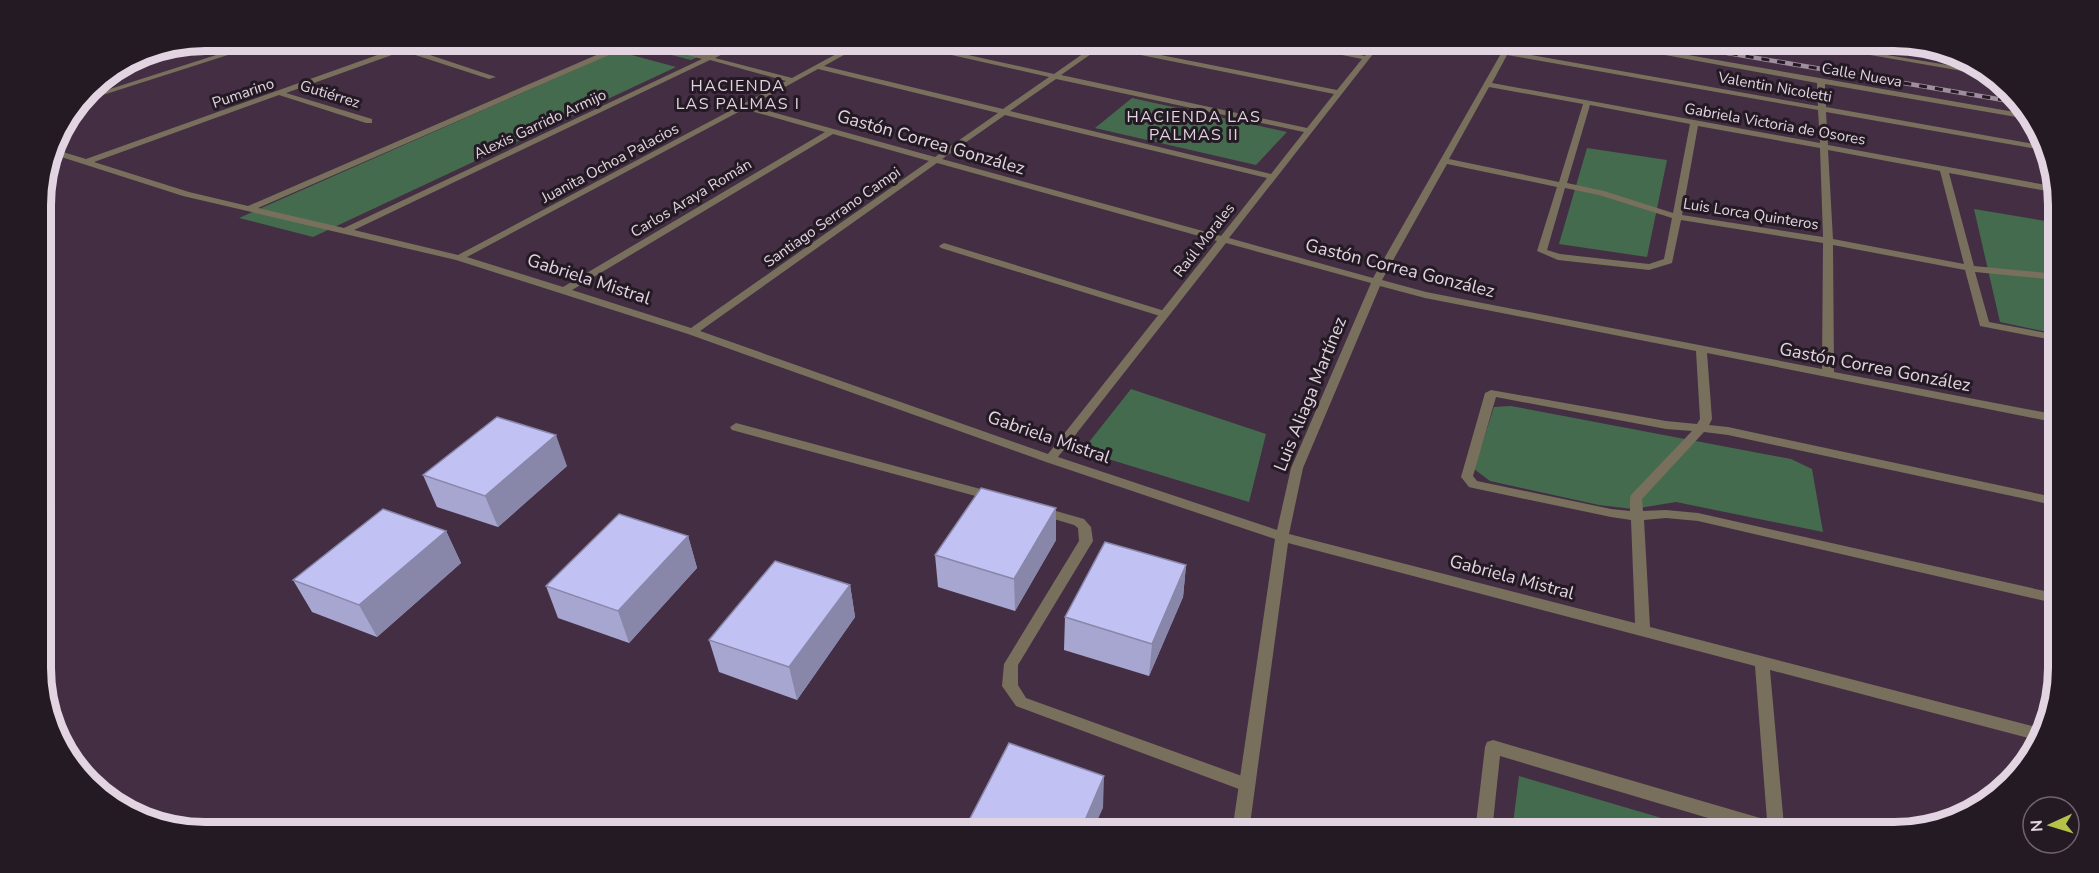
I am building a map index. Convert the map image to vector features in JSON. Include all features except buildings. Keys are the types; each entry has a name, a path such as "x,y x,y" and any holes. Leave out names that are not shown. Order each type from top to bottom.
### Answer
{"street":[{"path":"98,95 237,51"},
{"name":"Pumarino","path":"89,161 282,94 396,51"},
{"path":"413,51 492,77"},
{"name":"Alexis Garrido Armijo","path":"250,208 614,51"},
{"path":"680,51 793,80"},
{"name":"Alexis Garrido Armijo","path":"345,231 726,51"},
{"name":"Juanita Ochoa Palacios","path":"459,258 848,51"},
{"path":"939,51 1309,131"},
{"name":"Santiago Serrano Campi","path":"692,332 1092,51"},
{"path":"1141,51 1339,93"},
{"path":"1329,51 1367,58"},
{"name":"Raúl Morales","path":"1050,459 1372,51"},
{"name":"Luis Aliaga Martínez","path":"1241,822 1282,537 1297,468 1376,282 1506,51"},
{"name":"Valentin Nicoletti","path":"1528,51 1822,109 2036,147"},
{"name":"Calle Nueva","path":"1648,51 2019,116"},
{"path":"1853,51 1968,71"},
{"path":"1877,51 1877,55"},
{"path":"818,67 1273,177"},
{"path":"1821,82 1822,146 1828,241 1828,374"},
{"name":"Gabriela Victoria de Osores","path":"1487,84 2047,188"},
{"name":"Gutiérrez","path":"282,94 369,121"},
{"path":"1587,103 1542,251 1558,257 1649,267 1669,261 1694,123"},
{"name":"Gastón Correa González","path":"744,107 1425,295 2048,417"},
{"name":"Carlos Araya Román","path":"564,291 832,131"},
{"name":"Gabriela Mistral","path":"60,153 186,194 459,258 692,332 1050,459 1282,537 2033,732"},
{"name":"Luis Lorca Quinteros","path":"1444,161 1601,193 1677,217 1828,241 1968,268 2048,276"},
{"path":"1944,169 1984,324 2048,336"},
{"path":"945,246 1164,314"},
{"path":"1643,631 1636,498 1701,429 1706,419 1701,350"},
{"path":"2048,500 1728,431 1666,425 1491,393 1467,477 1473,484 1611,513 1698,517 2048,597"},
{"path":"736,427 1079,522 1084,527 1086,541 1011,664 1010,686 1021,702 1247,785"},
{"path":"1762,662 1776,822"},
{"path":"1484,822 1493,747 1744,822"}],"green space":[{"path":"617,51 676,67 313,237 239,218"},
{"path":"656,51 711,51 691,60"},
{"path":"1132,98 1287,132 1256,165 1095,128"},
{"path":"1587,148 1667,160 1647,257 1559,244"},
{"path":"1974,209 2048,221 2048,332 2000,322"},
{"path":"1131,389 1266,434 1249,502 1082,451"},
{"path":"1511,406 1791,459 1812,469 1823,532 1676,502 1633,509 1599,505 1490,481 1474,469 1494,407"},
{"path":"1519,776 1675,822 1513,822"}],"railway":[{"path":"1716,51 2007,101"}],"district":[{"name":"HACIENDA LAS PALMAS I","path":"738,95"},
{"name":"HACIENDA LAS PALMAS II","path":"1194,126"}]}
